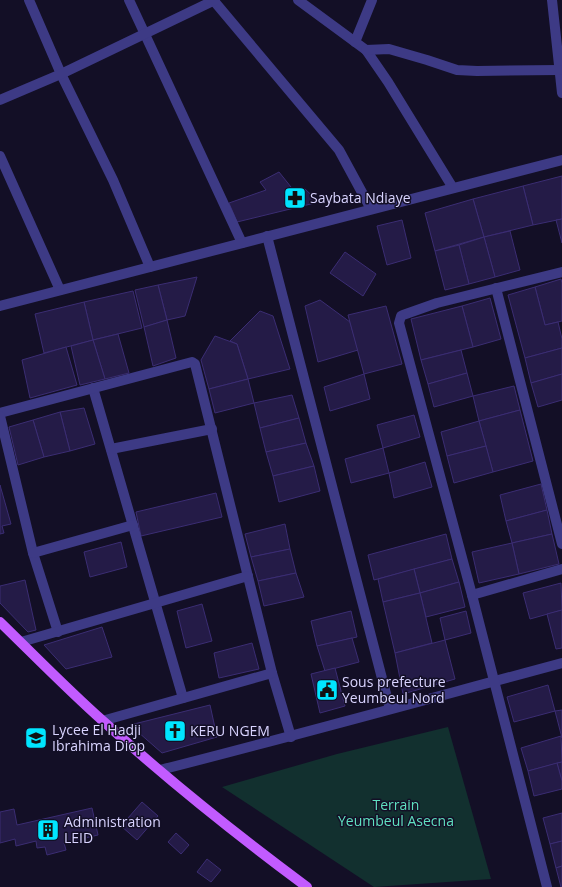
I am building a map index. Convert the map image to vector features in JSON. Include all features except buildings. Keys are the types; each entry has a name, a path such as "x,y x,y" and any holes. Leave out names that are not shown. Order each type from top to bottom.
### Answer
{"main road":[{"path":"0,622 102,721 256,849 307,887"}],"street":[{"path":"29,0 61,74 113,180 150,267"},
{"path":"129,0 242,243"},
{"path":"0,100 61,74 178,19 214,0 339,150 371,209"},
{"path":"298,0 366,50 388,82 453,188"},
{"path":"355,42 372,0"},
{"path":"552,0 562,93"},
{"path":"366,50 389,49 457,70 559,70"},
{"path":"0,156 60,290"},
{"path":"0,306 562,160"},
{"path":"267,236 390,709"},
{"path":"547,887 400,320 403,315 437,303 562,272"},
{"path":"496,288 562,544"},
{"path":"58,632 33,553 0,414 192,362 195,364 272,673 291,737"},
{"path":"93,388 183,698"},
{"path":"111,449 212,429"},
{"path":"33,553 133,525"},
{"path":"472,595 562,569"},
{"path":"21,642 248,576"},
{"path":"160,770 291,737 562,663"},
{"path":"102,721 272,673"}],"green space":[{"name":"Terrain Yeumbeul Asecna","path":"448,727 491,879 374,887 222,787 337,754"}],"place":[{"name":"Saybata Ndiaye","path":"295,198"},
{"name":"Sous prefecture Yeumbeul Nord","path":"327,690"},
{"name":"KERU NGEM","path":"175,731"},
{"name":"Lycee El Hadji Ibrahima Diop","path":"36,738"},
{"name":"Administration LEID","path":"48,830"}]}
